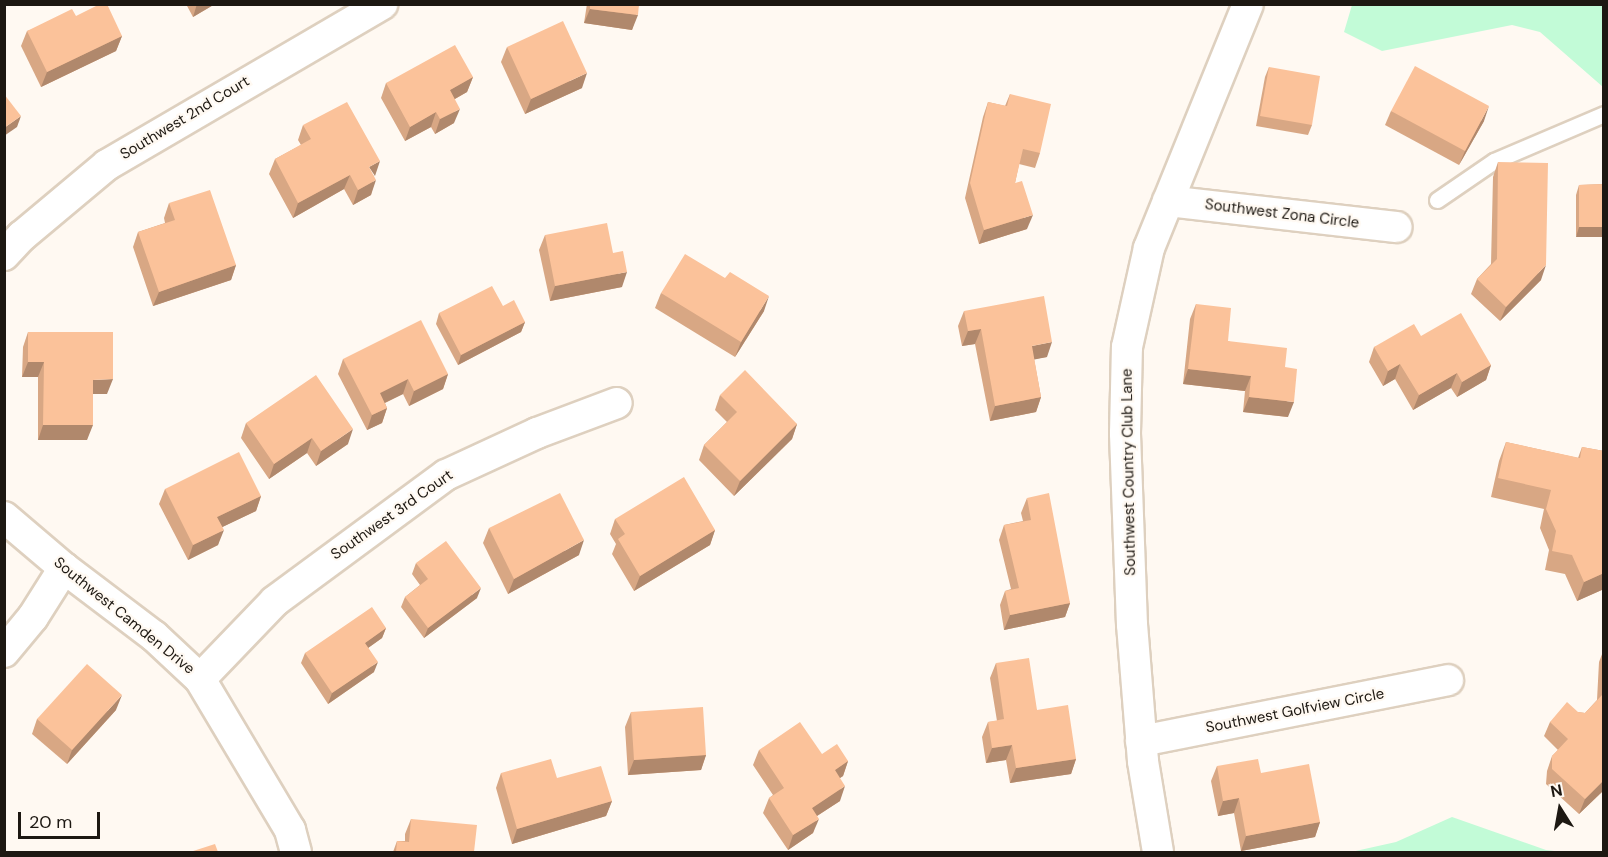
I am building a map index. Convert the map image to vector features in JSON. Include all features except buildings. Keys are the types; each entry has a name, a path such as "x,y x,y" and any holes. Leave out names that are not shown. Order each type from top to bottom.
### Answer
{"street":[{"name":"Southwest 2nd Court","path":"4,255 22,236 107,165 382,4"},
{"name":"Southwest Country Club Lane","path":"1158,852 1141,741 1125,433 1127,347 1146,257 1248,4"},
{"name":"Southwest Zona Circle","path":"1168,201 1397,227"},
{"name":"Southwest 3rd Court","path":"200,679 275,600 446,475 537,433 617,403"},
{"name":"Southwest Camden Drive","path":"4,517 63,568 153,636 200,679 290,830 296,852"},
{"path":"4,652 33,617 63,568"},
{"name":"Southwest Golfview Circle","path":"1141,741 1448,680"}],"lane":[{"path":"1437,200 1494,161 1604,114"}],"green space":[{"path":"1352,5 1603,5 1603,87 1540,32 1512,25 1382,51 1344,32"},
{"path":"1452,817 1546,850 1563,852 1351,852 1396,842"}]}
